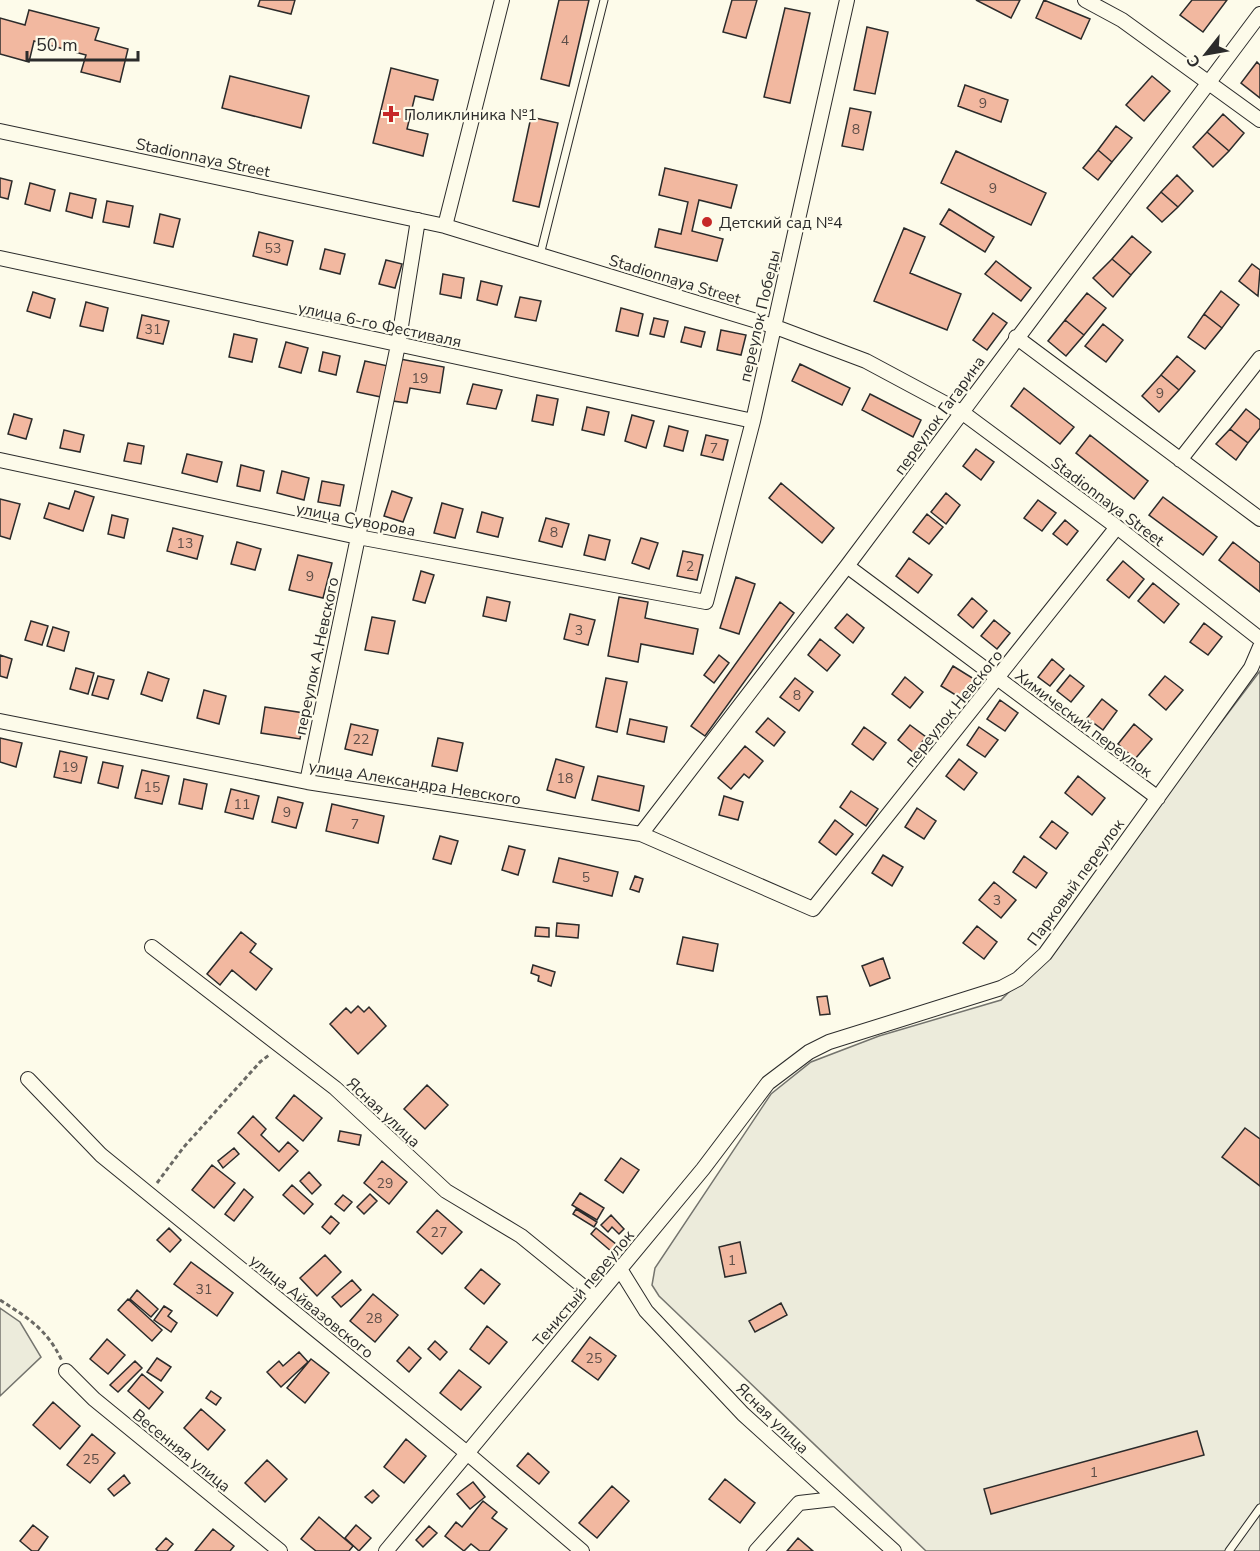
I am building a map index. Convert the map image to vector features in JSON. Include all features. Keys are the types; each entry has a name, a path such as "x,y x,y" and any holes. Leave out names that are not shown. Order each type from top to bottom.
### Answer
{"street":[{"path":"445,226 502,0"},
{"name":"переулок Победы","path":"706,602 753,422 848,0"},
{"path":"1085,0 1122,20 1260,120"},
{"name":"переулок Гагарина","path":"641,834 963,413 1016,337 1260,14"},
{"name":"Stadionnaya Street","path":"0,131 445,226 773,326 866,361 963,413 1117,527 1260,639"},
{"name":"переулок А.Невского","path":"307,782 398,345 418,220"},
{"name":"улица 6-го Фестиваля","path":"0,258 753,422"},
{"path":"1016,337 1260,519"},
{"path":"1180,459 1260,358"},
{"name":"улица Суворова","path":"0,460 358,537 706,602"},
{"name":"переулок Невского","path":"813,909 1117,527"},
{"name":"Химический переулок","path":"847,566 1158,798"},
{"name":"Парковый переулок","path":"809,1052 840,1039 1001,988 1018,979 1045,954 1251,668 1260,647"},
{"name":"улица Александра Невского","path":"0,721 307,782 641,834 813,909"},
{"name":"Ясная улица","path":"152,947 335,1088 446,1191 521,1236 597,1297"},
{"name":"Тенистый переулок","path":"386,1551 703,1169 768,1083 809,1052"},
{"name":"улица Айвазовского","path":"28,1079 101,1155 467,1453 582,1551"},
{"name":"Ясная улица","path":"620,1269 646,1311 743,1414 834,1499 894,1551"},
{"name":"Весенняя улица","path":"66,1371 94,1399 279,1551"},
{"path":"756,1551 799,1503 834,1499"}],"lane":[{"path":"540,255 604,0"},
{"path":"1229,1551 1260,1508"}],"path":[{"path":"148,1194 183,1148 260,1062 282,1046"},
{"path":"0,1300 36,1324 55,1347 66,1371"}],"shaded area":[{"path":"1260,671 1260,1551 926,1551 659,1296 652,1285 655,1268 771,1094 811,1062 879,1036 1001,1000 1044,956"},
{"path":"0,1308 20,1322 41,1357 0,1396"}],"building":[{"path":"260,0 295,0 291,14 258,6"},
{"path":"559,0 589,0 569,86 541,79"},
{"path":"732,0 757,0 746,38 723,32"},
{"path":"976,0 1020,0 1011,18"},
{"path":"1044,0 1090,19 1081,39 1036,18"},
{"path":"1192,0 1227,0 1203,32 1180,15"},
{"path":"785,8 810,13 790,103 764,97"},
{"path":"29,10 99,28 95,40 128,49 120,82 81,72 86,55 34,41 29,62 0,54 0,18 25,25"},
{"path":"867,27 888,32 875,94 854,90"},
{"path":"1257,62 1260,65 1260,98 1241,83"},
{"path":"391,68 438,80 433,100 415,96 407,129 428,134 423,156 373,143"},
{"path":"230,76 309,96 301,128 222,108"},
{"path":"1152,76 1170,91 1144,121 1126,105"},
{"path":"965,85 1008,100 1001,122 958,106"},
{"path":"850,108 871,112 863,150 842,146"},
{"path":"1223,114 1244,133 1229,151 1207,132"},
{"path":"531,117 558,123 539,207 513,201"},
{"path":"1116,126 1132,138 1112,162 1098,150"},
{"path":"1207,132 1229,151 1213,167 1193,147"},
{"path":"1098,150 1112,162 1098,180 1083,168"},
{"path":"956,151 1046,193 1031,225 941,183"},
{"path":"665,168 737,185 731,208 699,200 692,231 723,239 717,261 655,247 659,229 681,234 688,202 659,195"},
{"path":"1177,175 1193,191 1178,207 1161,192"},
{"path":"0,178 12,181 8,199 0,197"},
{"path":"30,183 55,190 50,211 25,204"},
{"path":"1161,192 1178,207 1162,222 1147,208"},
{"path":"70,193 96,199 92,218 66,211"},
{"path":"107,201 133,206 129,227 103,222"},
{"path":"949,209 994,237 985,252 940,224"},
{"path":"160,214 180,219 173,247 154,243"},
{"path":"904,228 925,237 910,273 961,294 947,330 874,301"},
{"path":"259,232 293,241 287,265 253,256"},
{"path":"1132,236 1151,252 1131,275 1112,259"},
{"path":"325,249 345,254 340,274 320,269"},
{"path":"1112,259 1131,275 1113,297 1093,278"},
{"path":"386,260 402,264 395,288 379,284"},
{"path":"996,261 1031,288 1021,301 985,274"},
{"path":"1252,264 1260,270 1258,296 1239,281"},
{"path":"443,274 464,278 461,298 440,294"},
{"path":"481,281 502,286 497,305 477,300"},
{"path":"1221,291 1239,305 1222,328 1204,314"},
{"path":"33,292 55,299 50,318 27,311"},
{"path":"1087,293 1106,308 1084,335 1065,320"},
{"path":"520,297 541,301 536,321 515,317"},
{"path":"86,302 108,308 103,331 80,326"},
{"path":"621,308 643,314 638,336 616,331"},
{"path":"993,313 1007,323 987,350 973,340"},
{"path":"1204,314 1222,328 1205,349 1188,337"},
{"path":"142,315 169,321 163,344 137,338"},
{"path":"654,318 668,321 664,337 650,334"},
{"path":"1065,320 1084,335 1066,356 1048,341"},
{"path":"1103,324 1123,340 1106,362 1085,346"},
{"path":"685,327 705,332 701,347 681,342"},
{"path":"721,330 746,335 741,355 717,350"},
{"path":"234,334 257,339 252,362 229,357"},
{"path":"286,342 308,348 301,373 279,367"},
{"path":"323,352 340,356 336,375 319,371"},
{"path":"1177,356 1195,371 1179,390 1161,375"},
{"path":"400,359 444,367 440,393 410,388 407,403 393,401"},
{"path":"365,361 388,366 381,397 357,392"},
{"path":"800,364 850,388 842,405 792,381"},
{"path":"1161,375 1179,390 1159,412 1142,396"},
{"path":"473,384 502,390 496,409 467,404"},
{"path":"1024,388 1074,427 1060,444 1011,406"},
{"path":"870,394 921,420 913,437 862,410"},
{"path":"537,395 558,399 553,425 532,421"},
{"path":"587,407 609,412 604,435 582,430"},
{"path":"1246,409 1260,420 1260,428 1248,443 1230,429"},
{"path":"14,414 32,419 26,439 8,434"},
{"path":"632,415 654,421 646,448 625,441"},
{"path":"669,426 688,431 683,451 664,446"},
{"path":"1230,429 1248,443 1236,460 1216,444"},
{"path":"64,430 84,435 80,452 60,448"},
{"path":"706,435 728,440 723,460 701,455"},
{"path":"1090,435 1148,481 1134,499 1076,453"},
{"path":"128,443 144,446 141,464 124,461"},
{"path":"976,449 994,462 981,480 963,466"},
{"path":"187,454 222,462 217,482 182,473"},
{"path":"241,465 264,471 260,491 237,486"},
{"path":"282,471 309,478 304,500 277,493"},
{"path":"322,481 344,485 340,506 318,502"},
{"path":"781,483 834,528 822,543 769,498"},
{"path":"75,491 94,497 83,531 44,518 49,503 69,509"},
{"path":"392,491 412,498 403,522 384,516"},
{"path":"946,493 960,505 946,524 931,512"},
{"path":"1163,497 1217,537 1203,555 1149,515"},
{"path":"0,499 20,504 10,539 0,536"},
{"path":"1038,500 1056,513 1042,531 1024,518"},
{"path":"442,503 463,509 455,538 434,533"},
{"path":"482,512 503,518 498,537 477,532"},
{"path":"927,514 943,527 929,544 913,532"},
{"path":"112,515 128,519 124,538 108,534"},
{"path":"546,518 569,524 562,547 539,541"},
{"path":"1065,520 1078,531 1067,545 1053,534"},
{"path":"173,528 203,536 197,559 167,551"},
{"path":"589,535 610,540 605,560 584,555"},
{"path":"641,538 658,543 649,569 632,563"},
{"path":"237,542 261,549 255,570 231,564"},
{"path":"1233,542 1260,563 1260,592 1219,560"},
{"path":"683,551 703,555 697,580 677,576"},
{"path":"298,555 332,563 323,598 289,590"},
{"path":"909,558 932,575 918,593 896,576"},
{"path":"1123,561 1144,579 1129,598 1107,580"},
{"path":"421,571 434,575 425,603 413,600"},
{"path":"736,577 755,584 739,634 720,628"},
{"path":"1153,583 1179,604 1164,623 1138,601"},
{"path":"487,597 510,602 506,621 483,616"},
{"path":"619,597 648,602 645,618 698,629 693,654 641,644 638,662 608,656"},
{"path":"972,598 987,611 973,628 958,615"},
{"path":"780,602 794,613 705,736 691,726"},
{"path":"570,614 595,620 588,645 564,639"},
{"path":"847,614 864,628 853,643 835,628"},
{"path":"372,617 395,621 388,654 365,650"},
{"path":"994,620 1010,633 997,649 981,636"},
{"path":"31,621 48,626 42,645 25,640"},
{"path":"1204,623 1222,637 1208,655 1190,642"},
{"path":"53,627 69,632 64,651 47,646"},
{"path":"820,639 840,655 827,671 808,655"},
{"path":"0,655 12,659 7,678 0,676"},
{"path":"719,655 729,663 714,683 704,675"},
{"path":"1052,659 1064,669 1050,686 1038,677"},
{"path":"953,666 974,679 962,699 941,686"},
{"path":"76,668 94,673 88,694 70,689"},
{"path":"148,672 169,679 162,701 141,694"},
{"path":"1070,675 1084,686 1071,702 1057,691"},
{"path":"98,676 114,680 108,699 92,695"},
{"path":"1165,676 1183,690 1166,710 1149,695"},
{"path":"905,677 923,692 910,708 892,694"},
{"path":"606,678 627,682 617,732 596,727"},
{"path":"795,678 813,692 799,711 780,697"},
{"path":"204,690 226,696 219,724 197,718"},
{"path":"1102,699 1117,711 1103,730 1087,718"},
{"path":"1000,700 1018,713 1005,731 987,719"},
{"path":"265,707 304,713 300,739 261,733"},
{"path":"768,718 785,732 774,746 756,732"},
{"path":"630,719 667,727 664,742 627,734"},
{"path":"351,724 378,730 372,755 345,749"},
{"path":"1134,724 1152,739 1135,759 1118,744"},
{"path":"910,725 926,737 914,753 898,740"},
{"path":"864,727 886,743 873,760 852,744"},
{"path":"979,727 998,740 985,757 967,745"},
{"path":"0,738 22,743 16,767 0,762"},
{"path":"438,738 463,743 457,771 432,766"},
{"path":"745,746 763,761 749,778 744,774 731,789 718,778"},
{"path":"60,751 87,757 81,783 54,777"},
{"path":"556,759 584,767 575,798 547,790"},
{"path":"959,759 977,773 964,790 946,776"},
{"path":"103,762 123,766 118,788 98,783"},
{"path":"142,770 169,776 162,804 135,798"},
{"path":"598,776 644,786 639,811 592,800"},
{"path":"1078,776 1105,798 1092,815 1065,793"},
{"path":"184,779 207,784 202,809 179,804"},
{"path":"231,789 259,796 253,819 225,812"},
{"path":"851,791 878,809 866,826 840,807"},
{"path":"724,796 743,802 738,820 719,815"},
{"path":"278,797 303,803 296,828 272,822"},
{"path":"332,804 384,816 378,843 326,831"},
{"path":"917,808 936,821 924,839 905,827"},
{"path":"835,820 853,834 836,855 819,842"},
{"path":"1052,821 1068,833 1056,849 1040,837"},
{"path":"440,836 458,841 451,864 433,859"},
{"path":"509,846 525,850 518,875 502,870"},
{"path":"883,855 903,867 892,886 872,873"},
{"path":"1024,856 1047,873 1036,888 1013,872"},
{"path":"559,858 618,872 612,896 553,882"},
{"path":"635,876 643,879 639,892 630,889"},
{"path":"994,882 1016,900 1001,918 979,900"},
{"path":"557,923 579,925 578,938 556,936"},
{"path":"977,926 997,942 984,959 963,943"},
{"path":"536,927 549,928 549,937 535,936"},
{"path":"241,932 256,944 250,952 272,969 256,990 232,970 220,985 207,974"},
{"path":"683,937 718,944 713,971 677,964"},
{"path":"883,958 890,978 870,986 862,966"},
{"path":"533,965 555,972 551,986 538,981 539,976 531,973"},
{"path":"827,996 830,1014 820,1015 817,997"},
{"path":"358,1006 364,1012 369,1007 386,1026 358,1054 330,1024 346,1008 351,1013"},
{"path":"427,1085 448,1105 425,1129 404,1109"},
{"path":"294,1095 322,1118 303,1141 276,1118"},
{"path":"253,1116 266,1129 261,1135 279,1152 288,1142 298,1151 279,1171 238,1133"},
{"path":"1245,1128 1260,1139 1260,1186 1222,1157"},
{"path":"340,1131 361,1135 359,1145 338,1141"},
{"path":"234,1148 239,1154 223,1168 218,1161"},
{"path":"621,1158 639,1170 623,1193 605,1180"},
{"path":"382,1161 407,1182 389,1204 364,1183"},
{"path":"212,1165 235,1183 214,1208 192,1190"},
{"path":"309,1172 321,1185 312,1194 300,1181"},
{"path":"292,1185 313,1204 304,1214 283,1195"},
{"path":"244,1189 253,1197 234,1221 225,1214"},
{"path":"580,1193 604,1208 597,1220 572,1205"},
{"path":"370,1194 377,1201 364,1214 357,1207"},
{"path":"343,1195 352,1202 344,1211 335,1204"},
{"path":"576,1209 597,1222 594,1227 573,1214"},
{"path":"437,1210 462,1232 442,1254 417,1232"},
{"path":"611,1215 624,1229 619,1234 612,1227 608,1232 601,1225"},
{"path":"331,1216 339,1223 330,1234 322,1227"},
{"path":"169,1228 181,1240 170,1252 157,1240"},
{"path":"596,1228 617,1245 612,1252 591,1234"},
{"path":"740,1242 746,1273 725,1277 719,1247"},
{"path":"325,1255 341,1272 317,1296 300,1278"},
{"path":"191,1262 233,1293 217,1316 174,1284"},
{"path":"481,1269 500,1284 484,1304 465,1288"},
{"path":"352,1280 361,1290 341,1307 332,1297"},
{"path":"137,1290 158,1309 151,1317 130,1299"},
{"path":"373,1294 398,1315 375,1342 350,1321"},
{"path":"128,1299 162,1330 152,1341 118,1310"},
{"path":"781,1303 787,1315 755,1332 749,1321"},
{"path":"164,1306 172,1311 168,1316 177,1323 171,1332 154,1320"},
{"path":"487,1326 507,1342 489,1364 470,1349"},
{"path":"590,1337 616,1356 598,1380 572,1361"},
{"path":"107,1339 125,1355 108,1374 90,1359"},
{"path":"435,1341 447,1352 440,1360 428,1349"},
{"path":"409,1347 421,1358 409,1372 397,1361"},
{"path":"299,1352 308,1362 281,1387 267,1372 279,1361 283,1366"},
{"path":"157,1358 171,1367 161,1381 147,1372"},
{"path":"311,1359 329,1373 305,1403 287,1388"},
{"path":"135,1361 142,1368 118,1392 110,1385"},
{"path":"459,1370 481,1387 461,1410 440,1393"},
{"path":"142,1374 163,1392 149,1409 128,1391"},
{"path":"211,1391 221,1398 216,1405 206,1398"},
{"path":"53,1402 80,1426 60,1449 33,1425"},
{"path":"201,1409 225,1430 208,1450 184,1428"},
{"path":"1197,1431 1204,1455 991,1514 984,1489"},
{"path":"92,1434 115,1453 90,1483 67,1465"},
{"path":"406,1439 426,1456 404,1483 384,1467"},
{"path":"528,1453 549,1472 539,1484 517,1466"},
{"path":"267,1460 287,1479 265,1502 245,1483"},
{"path":"124,1475 130,1483 114,1496 108,1489"},
{"path":"725,1479 755,1503 740,1523 709,1499"},
{"path":"473,1482 485,1497 470,1509 457,1494"},
{"path":"612,1486 629,1501 597,1538 579,1523"},
{"path":"373,1490 379,1496 372,1503 365,1497"},
{"path":"483,1501 497,1512 492,1518 507,1529 489,1551 480,1551 471,1544 464,1551 445,1536 456,1522 462,1527"},
{"path":"319,1517 353,1546 349,1551 316,1551 301,1539"},
{"path":"33,1525 48,1537 38,1551 32,1551 20,1541"},
{"path":"356,1525 371,1538 359,1551 345,1538"},
{"path":"429,1526 437,1533 423,1547 416,1540"},
{"path":"213,1529 234,1546 230,1551 195,1551"},
{"path":"166,1538 173,1544 167,1551 158,1551 156,1549"},
{"path":"798,1538 813,1551 787,1551"}],"place":[{"name":"Поликлиника №1","path":"391,114"},
{"name":"Детский сад №4","path":"707,222"}]}
